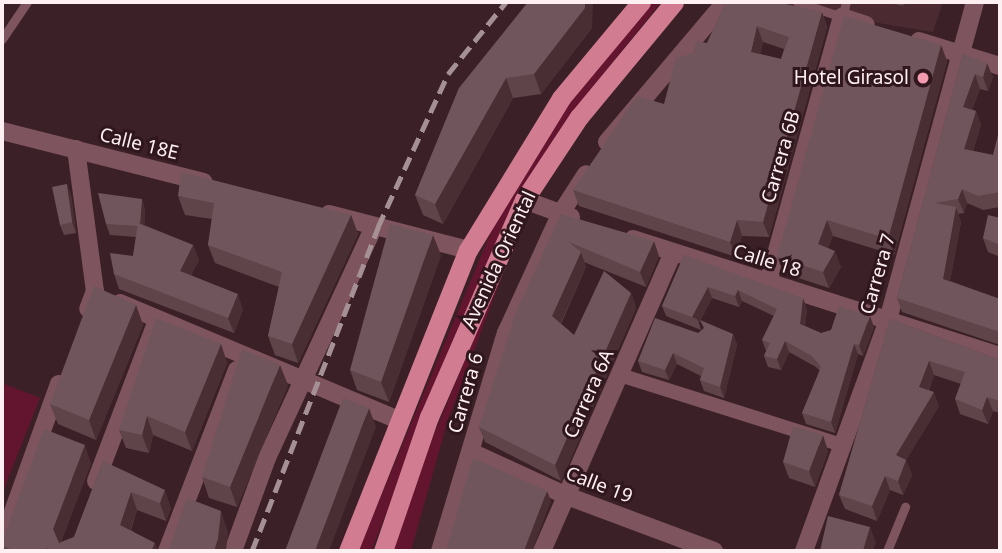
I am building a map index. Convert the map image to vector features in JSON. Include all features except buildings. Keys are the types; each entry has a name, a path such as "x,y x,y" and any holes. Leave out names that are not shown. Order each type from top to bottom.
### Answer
{"main road":[{"name":"Avenida Oriental","path":"348,551 468,250 561,98 641,2"},
{"name":"Avenida Oriental","path":"383,551 429,417 524,200 579,117 674,2"}],"street":[{"name":"Carrera 7","path":"804,551 888,320 975,2"},
{"path":"561,213 624,115 722,6"},
{"path":"844,10 888,32 1000,66"},
{"name":"Carrera 6B","path":"768,283 844,10"},
{"name":"Calle 18E","path":"2,131 225,187"},
{"path":"76,149 95,291 80,329"},
{"path":"524,200 586,222"},
{"path":"306,208 468,250"},
{"name":"Carrera 6","path":"440,551 506,333 561,213"},
{"path":"233,551 267,458 305,382 374,226"},
{"name":"Calle 18","path":"611,231 1000,356"},
{"name":"Carrera 6A","path":"542,551 620,375 654,319 673,253"},
{"path":"95,291 157,321 399,420"},
{"path":"88,503 99,453 157,321"},
{"path":"167,551 243,354"},
{"path":"2,542 66,367"},
{"path":"620,375 842,444"},
{"path":"41,431 67,441"},
{"name":"Calle 19","path":"471,452 567,496 714,551"}],"lane":[{"path":"2,39 27,2"},
{"path":"797,2 844,10"},
{"path":"887,551 905,507"}],"shaded area":[{"path":"647,2 661,2 580,103 503,226 371,551 358,551 496,220 572,97"},
{"path":"750,2 943,2 933,32"},
{"path":"524,217 447,423 411,551 386,551"},
{"path":"2,383 40,398 2,494"}],"railway":[{"path":"252,551 378,227 448,74 506,2"}],"place":[{"name":"Hotel Girasol","path":"923,78"}]}
